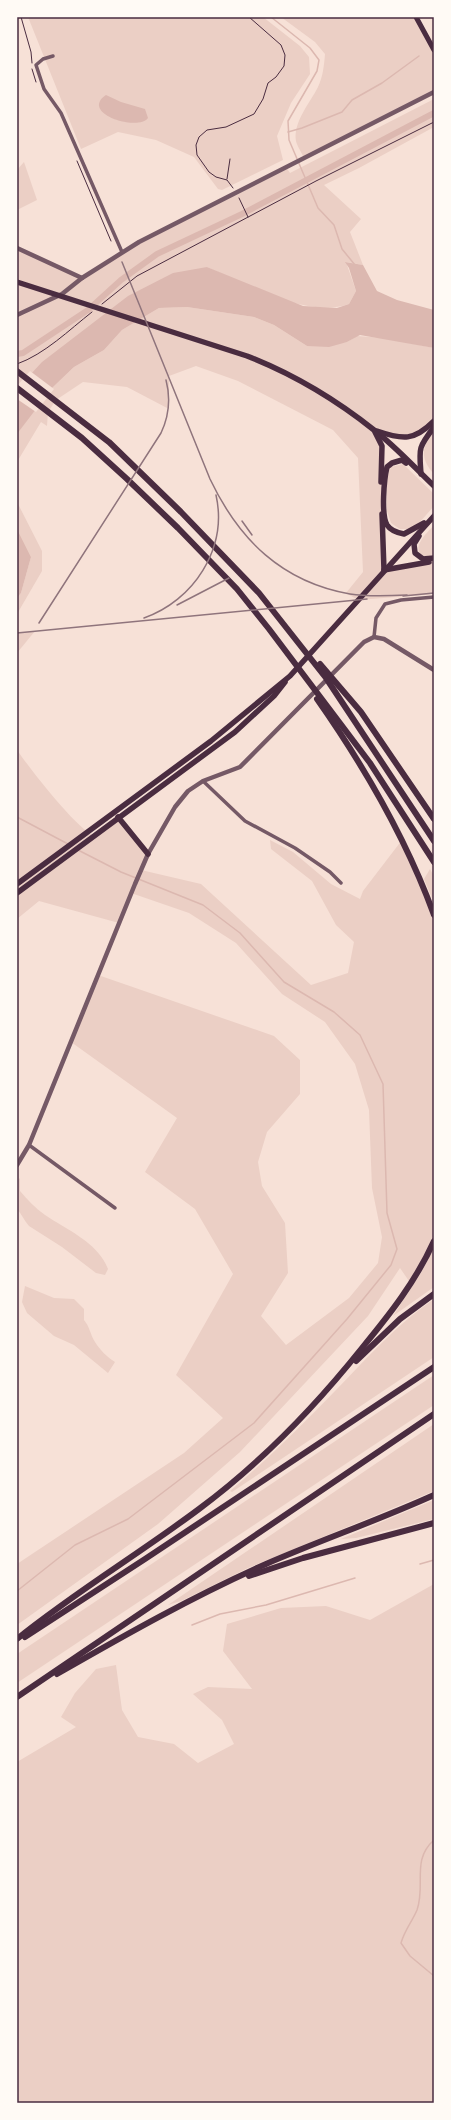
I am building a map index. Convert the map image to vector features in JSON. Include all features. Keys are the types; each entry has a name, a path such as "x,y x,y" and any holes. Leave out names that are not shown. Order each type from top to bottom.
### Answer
{"highway":[{"path":"17,371 109,442 181,512 259,593 361,712 434,819"},
{"path":"17,388 82,438 161,511 214,564 269,629 370,763 434,862"},
{"path":"259,593 326,678 434,841"},
{"path":"269,629 343,736 364,772 402,840 434,915"},
{"path":"17,1639 221,1492 290,1431 339,1377 398,1304 434,1241"},
{"path":"339,1377 400,1319 434,1294"},
{"path":"17,1642 434,1367"},
{"path":"17,1697 434,1414"},
{"path":"17,1697 140,1627 266,1564 434,1495"},
{"path":"196,1598 275,1567 434,1523"}],"main road":[{"path":"416,17 434,50"},
{"path":"17,282 247,356 277,368 334,400 375,430 434,486"},
{"path":"375,430 396,437 411,437 419,435 434,421"},
{"path":"421,474 419,450 422,442 434,428"},
{"path":"375,430 382,446 384,570"},
{"path":"421,474 402,460 392,463 387,467 384,477 385,517 387,525 395,532 404,534 432,518"},
{"path":"17,893 235,732 274,696 384,570 432,518"},
{"path":"432,518 413,548 415,553 420,558 434,560"},
{"path":"384,570 434,560"},
{"path":"17,884 230,725 290,676"},
{"path":"230,725 235,732"},
{"path":"114,812 148,854"}],"street":[{"path":"53,56 43,59 36,65 41,81 44,89 61,113 122,252"},
{"path":"17,315 52,301 82,278 122,252 281,169 434,92"},
{"path":"17,248 82,278"},
{"path":"374,637 376,618 385,604 401,600 434,597"},
{"path":"17,1165 29,1146 148,854 175,807 188,791 203,781 240,767 364,642 374,637 384,639 434,670"},
{"path":"203,781 245,821 295,848 330,872 341,883"},
{"path":"33,872 38,878"},
{"path":"29,1146 115,1208"}],"path":[{"path":"21,17 31,52 32,74 37,84"},
{"path":"233,188 227,180 213,175 198,157 196,152 199,137 207,130 226,127 254,114 263,99 268,83 281,72 285,62 282,48 278,41 249,17"},
{"path":"101,304 137,276 316,181 434,122"},
{"path":"75,157 100,219 114,246"},
{"path":"227,180 230,159"},
{"path":"238,197 248,217"},
{"path":"17,364 27,360 46,348 96,309"}],"shaded area":[{"path":"28,17 263,17 300,46 309,57 310,74 291,103 277,136 283,160 222,190 218,189 194,157 156,140 118,132 81,149"},
{"path":"281,17 416,17 434,50 434,92 304,158 296,141 297,127 320,83 325,54 315,42"},
{"path":"106,95 121,102 145,109 148,118 142,122 133,123 123,122 105,114 100,108 100,102"},
{"path":"434,99 434,127 359,168 324,185 361,219 350,232 363,265 346,262 356,291 349,304 332,307 314,307 295,303 276,298 207,267 67,345 52,388 74,367 104,350 122,330 159,308 187,307 254,317 274,325 307,346 347,342 357,336 384,338 434,348 434,421 411,437 376,431 382,446 384,570 434,561 434,594 358,600 346,593 363,572 358,458 333,430 238,381 196,366 169,376 169,409 127,387 83,382 56,400 48,412 47,426 41,422 17,462 17,434 31,414 17,404 17,248 82,278 128,249 286,167 290,173"},
{"path":"24,162 37,200 17,210 17,170"},
{"path":"345,262 363,265 377,291 397,300 434,310 434,348 360,335 347,342 329,347 307,346 274,325 254,317 187,307 159,308 122,330 104,350 74,367 52,388 17,434 17,389 42,362 128,296 173,273 207,267 303,306 337,308 349,304 356,291 349,268"},
{"path":"434,431 434,474 426,463 424,452 427,442"},
{"path":"403,464 434,494 434,506 419,523 410,529 400,529 391,523 387,511 387,475 391,467"},
{"path":"17,502 42,551 42,571 17,614 17,598 21,593 31,557 17,529"},
{"path":"434,525 434,555 426,557 421,554 419,546 421,541"},
{"path":"17,529 31,557 21,593 17,598"},
{"path":"35,631 17,653 17,633"},
{"path":"17,750 65,810 86,831 94,836 119,819 148,854 141,870 201,884 311,985 348,973 354,942 336,925 312,881 271,849 270,840 293,852 331,884 360,899 363,891 402,840 434,915 434,1241 411,1284 400,1268 368,1316 240,1452 158,1524 17,1625 17,1564 184,1453 223,1418 176,1375 233,1274 195,1209 145,1172 177,1118 71,1042 98,975 274,1036 300,1060 300,1094 267,1132 258,1162 262,1186 285,1223 288,1273 261,1316 286,1345 349,1298 378,1263 382,1237 372,1188 369,1110 355,1064 325,1022 282,994 236,943 189,913 131,893 119,923 39,901 17,919"},
{"path":"430,869 434,876 434,903 424,879"},
{"path":"20,1178 20,1191 35,1206 45,1215 80,1237 97,1251 108,1269 105,1275 96,1273 62,1247 29,1226 17,1209 17,1181"},
{"path":"434,1248 434,1287 393,1316 421,1273"},
{"path":"25,1286 54,1298 74,1299 84,1309 84,1320 88,1325 95,1342 109,1358 115,1362 108,1373 74,1345 54,1336 27,1313 22,1302"},
{"path":"434,1299 434,1357 232,1492 230,1491 284,1442 395,1330"},
{"path":"434,1375 434,1405 17,1683 17,1654"},
{"path":"434,1424 434,1491 248,1568 181,1601 168,1605"},
{"path":"434,1500 434,1519 356,1538 341,1539"},
{"path":"434,1584 434,2103 17,2103 17,1762 76,1727 61,1717 75,1693 96,1669 116,1665 122,1710 138,1737 174,1744 198,1763 234,1744 222,1720 193,1694 208,1687 252,1689 223,1651 227,1624 281,1608 326,1606 370,1620"}],"pier":[{"path":"30,371 54,389 36,412 17,399 17,386"}],"waterway":[{"path":"271,17 310,48 319,60 317,71 288,121 289,140 318,208 334,225 342,249 355,265"},
{"path":"288,132 342,112 352,100 382,83 419,56"},
{"path":"17,354 23,353 88,310 121,280 157,254 242,214 434,113"},
{"path":"17,817 68,844"},
{"path":"17,1591 75,1545 128,1519 254,1423 347,1319 391,1265 397,1249 387,1213 383,1084 360,1035 334,1012 284,982 240,933 203,905 121,872 78,850"},
{"path":"420,1564 434,1560"},
{"path":"192,1625 220,1614 266,1605 355,1578"},
{"path":"434,1840 427,1848 423,1856 417,1910 404,1934 401,1943 410,1956 434,1976"}],"railway":[{"path":"122,262 210,479 222,501 249,539 265,555 283,568 304,580 326,588 364,596 407,595"},
{"path":"39,623 161,433 166,420 169,401 166,380"},
{"path":"144,618 162,610 178,599 191,586 203,570 217,535 218,515 216,495"},
{"path":"242,521 252,535"},
{"path":"177,605 229,578"},
{"path":"403,596 434,593"},
{"path":"17,633 367,599"}]}
